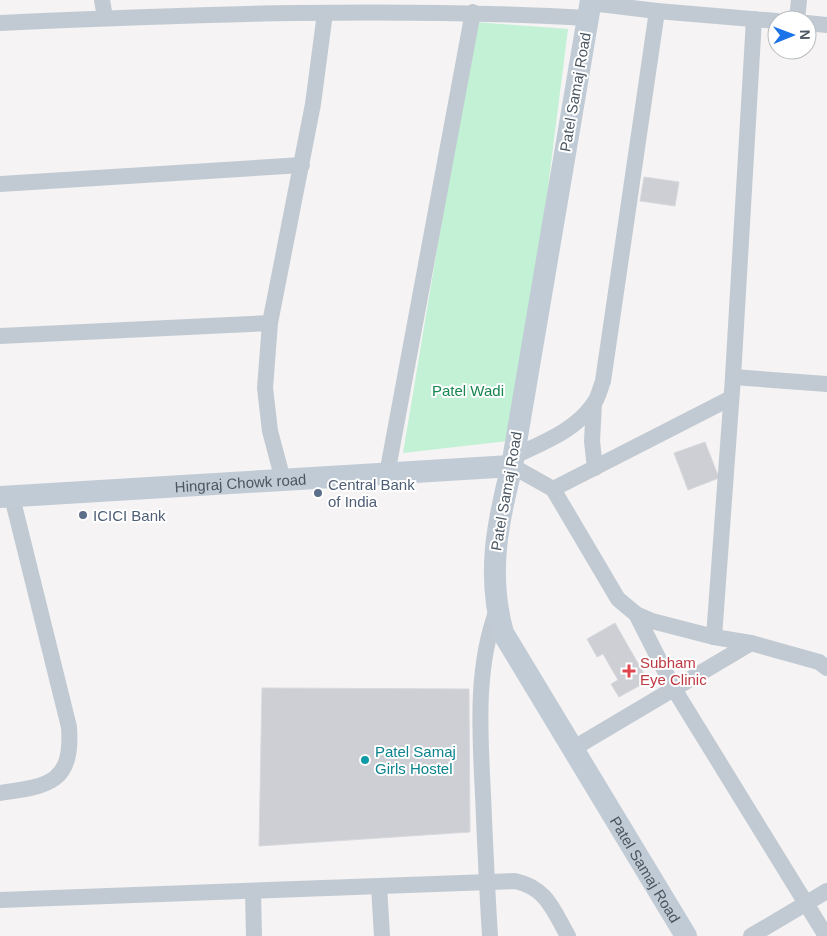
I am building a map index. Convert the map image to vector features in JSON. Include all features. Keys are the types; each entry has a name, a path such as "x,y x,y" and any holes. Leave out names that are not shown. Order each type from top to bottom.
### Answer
{"street":[{"path":"102,0 105,17"},
{"path":"0,24 248,6 325,13 406,6 483,8 590,7 767,20"},
{"name":"Patel Samaj Road","path":"590,7 512,462 496,534 494,574 497,610 503,633 686,936"},
{"path":"387,474 483,8"},
{"path":"657,11 604,381 594,403 577,422 512,462 553,489 618,600 636,614 652,621 714,637 751,643 819,662 827,668"},
{"path":"283,480 270,431 265,388 270,323 313,104 325,13"},
{"path":"714,637 733,377 754,19"},
{"path":"0,184 302,165"},
{"path":"0,336 270,323"},
{"path":"733,377 827,384"},
{"path":"553,489 731,398"},
{"path":"594,403 592,441 595,468"},
{"name":"Hingraj Chowk road","path":"6,497 387,474 512,462"},
{"path":"0,793 37,788 53,781 64,769 70,747 69,727 6,497"},
{"path":"490,936 480,729 484,662 489,631 497,610"},
{"path":"636,614 674,689 826,936"},
{"path":"574,748 751,643"},
{"path":"0,900 515,881 528,884 546,898 568,936"},
{"path":"379,886 382,936"},
{"path":"252,891 254,936"},
{"path":"751,936 827,891"}],"green space":[{"name":"Patel Wadi","path":"475,22 568,29 516,440 403,453"}],"building":[{"path":"644,177 679,182 675,206 640,201"},
{"path":"705,442 719,478 688,490 674,453"},
{"path":"615,623 648,681 619,697 611,684 618,680 603,654 597,657 587,639"},
{"name":"Patel Samaj Girls Hostel","path":"262,688 469,689 470,832 259,846"}],"place":[{"name":"Central Bank of India","path":"318,493"},
{"name":"ICICI Bank","path":"83,515"},
{"name":"Subham Eye Clinic","path":"629,671"},
{"name":"Patel Samaj Girls Hostel","path":"365,760"}]}
